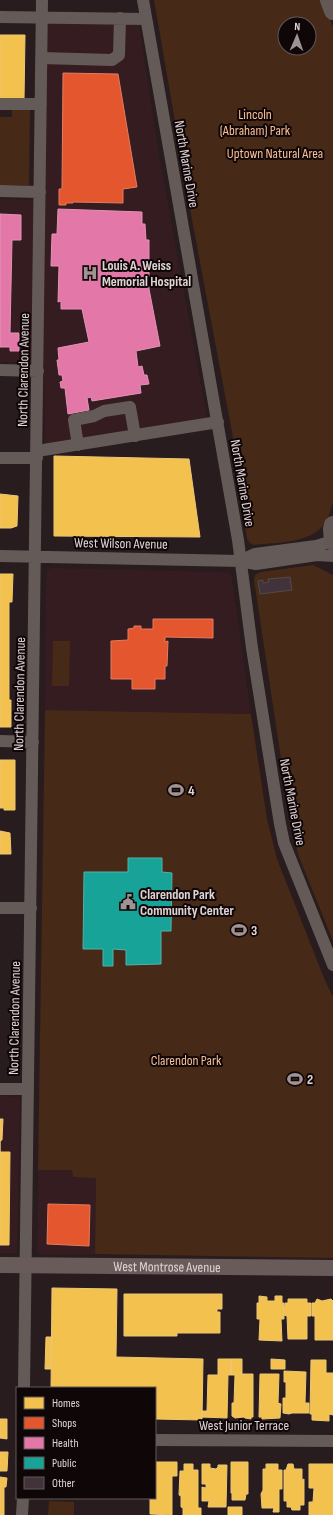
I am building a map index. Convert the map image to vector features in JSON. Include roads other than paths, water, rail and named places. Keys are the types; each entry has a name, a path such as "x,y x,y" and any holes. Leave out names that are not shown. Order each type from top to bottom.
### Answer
{"highway":[{"path":"329,0 333,11"},
{"path":"333,525 333,542"}],"main road":[{"name":"West Montrose Avenue","path":"0,1265 333,1268"}],"street":[{"name":"North Clarendon Avenue","path":"24,1387 36,556 42,0"},
{"name":"North Marine Drive","path":"143,0 218,422 280,824 286,850 333,964"},
{"path":"0,17 146,19"},
{"path":"41,58 112,60 119,55 120,18"},
{"path":"0,104 41,104"},
{"path":"0,191 40,192"},
{"path":"0,370 38,371"},
{"path":"78,445 74,420 94,416 104,411 130,407 135,436"},
{"path":"0,458 37,455 78,445 218,422"},
{"path":"240,561 255,554 316,546 333,542"},
{"name":"West Wilson Avenue","path":"0,556 240,561 256,564 317,556 333,556"},
{"path":"0,741 33,742"},
{"path":"0,908 31,908"},
{"path":"0,1089 28,1089"},
{"name":"West Junior Terrace","path":"156,1440 333,1441"},
{"path":"22,1515 23,1499"}],"place":[{"name":"Louis A. Weiss Memorial Hospital","path":"90,273"},
{"name":"4","path":"176,790"},
{"name":"Clarendon Park Community Center","path":"128,902"},
{"name":"3","path":"239,930"},
{"name":"2","path":"295,1079"}],"park label":[{"name":"Lincoln (Abraham) Park","path":"255,122"},
{"name":"Uptown Natural Area","path":"275,153"},
{"name":"Clarendon Park","path":"186,1060"}]}
